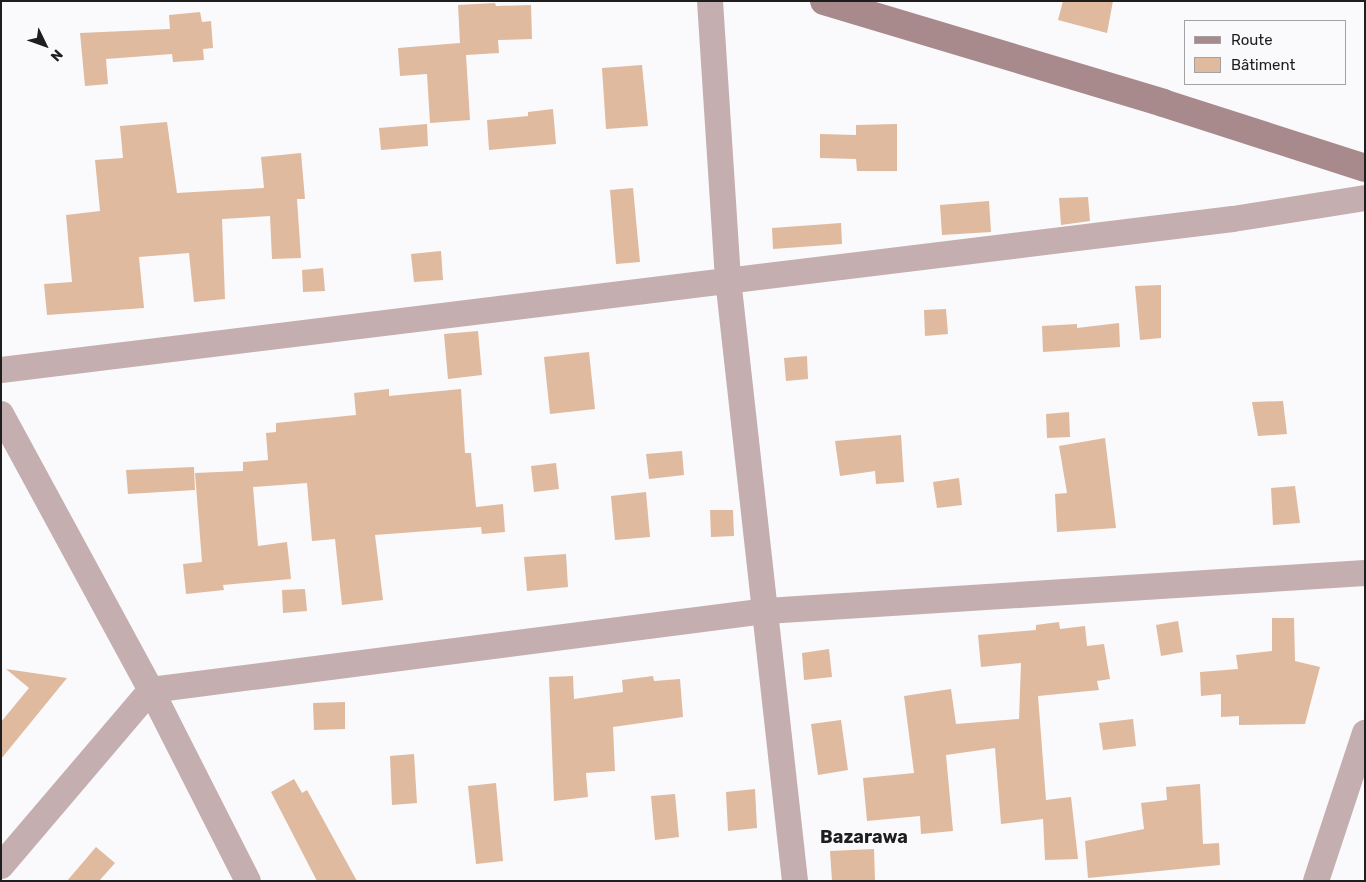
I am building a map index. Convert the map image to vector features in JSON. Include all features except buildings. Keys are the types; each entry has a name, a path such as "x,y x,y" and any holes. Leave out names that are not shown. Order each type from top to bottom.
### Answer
{"main road":[{"path":"824,1 1163,103 1365,168"}],"street":[{"path":"710,1 728,280 795,881"},
{"path":"1,370 1233,219 1365,198"},
{"path":"1,414 151,690 248,881"},
{"path":"1,866 151,690 766,611 1365,573"},
{"path":"1316,881 1365,733"}],"district":[{"name":"Bazarawa","path":"864,837"}]}
